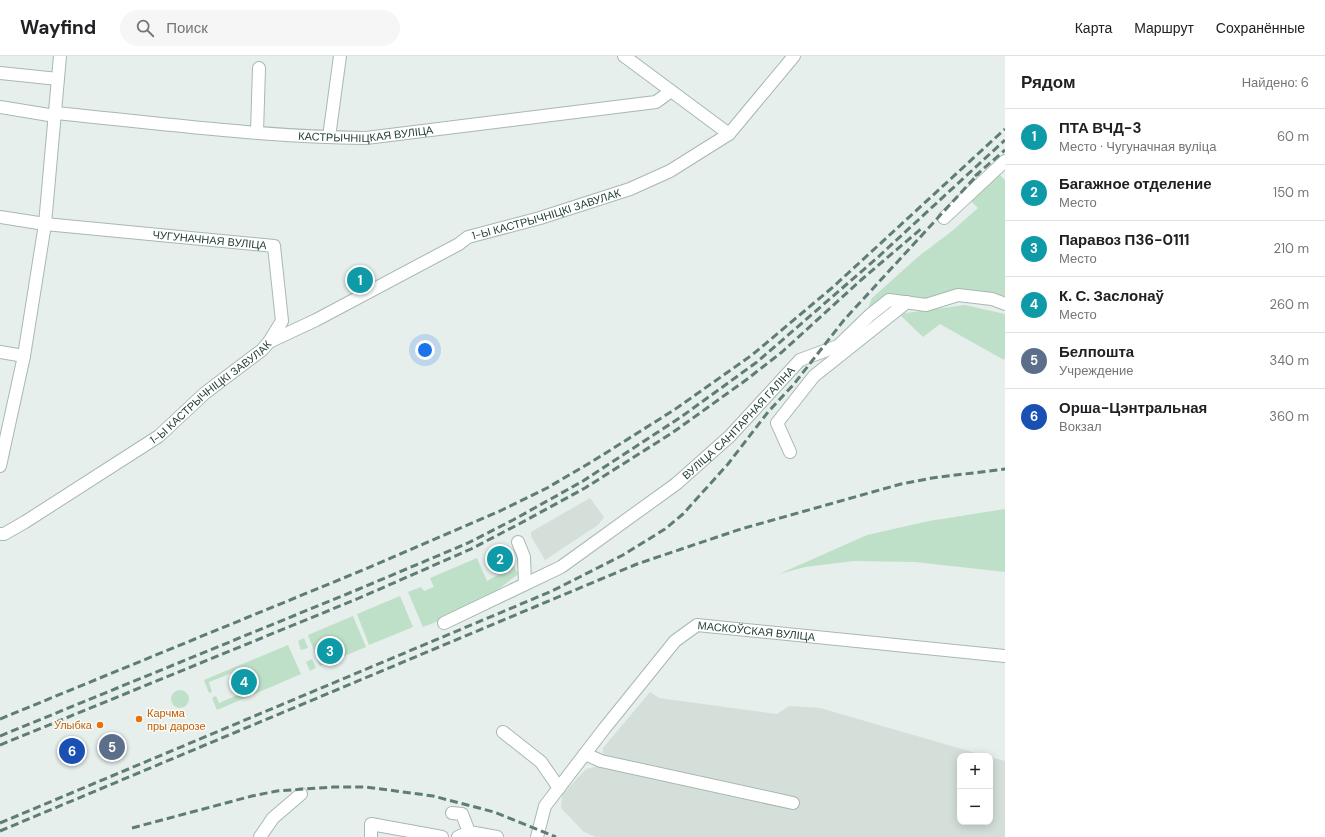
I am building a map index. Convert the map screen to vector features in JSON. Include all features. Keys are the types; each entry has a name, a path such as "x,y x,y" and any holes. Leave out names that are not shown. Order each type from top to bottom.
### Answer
{"street":[{"path":"0,466 2,447 24,356 45,224 60,56"},
{"path":"330,138 340,56"},
{"path":"624,56 729,134"},
{"name":"1-Ы КАСТРЫЧНІЦКІ ЗАВУЛАК","path":"0,534 4,534 25,522 160,436 205,393 262,350 269,342 316,320 459,244 468,237 540,218 630,189 670,171 729,134 794,56"},
{"path":"257,132 260,68"},
{"path":"0,73 58,79"},
{"name":"КАСТРЫЧНІЦКАЯ ВУЛІЦА","path":"0,107 55,114 257,132 330,138 366,138 656,102 671,91"},
{"path":"944,218 1005,161"},
{"path":"0,217 45,224"},
{"name":"ЧУГУНАЧНАЯ ВУЛІЦА","path":"45,224 274,246 282,321 269,342"},
{"name":"ВУЛІЦА САНІТАРНАЯ ГАЛІНА","path":"444,623 561,567 676,484 730,436 800,360 838,346 870,315 889,300 926,305 958,295 992,299 1005,304"},
{"path":"790,452 778,423 814,376 907,302"},
{"path":"0,352 24,356"},
{"path":"518,542 524,557 525,584"},
{"name":"МАСКОЎСКАЯ ВУЛІЦА","path":"538,833 545,806 675,641 697,624 1005,656"},
{"path":"503,732 541,762 559,788"},
{"path":"585,754 601,761 793,803"},
{"path":"260,837 272,818 301,794"},
{"path":"452,813 462,814 463,834 497,837"},
{"path":"371,837 371,824 437,837"}],"shaded area":[{"path":"590,498 604,517 598,525 545,560 531,536 531,532"},
{"path":"650,692 659,698 777,714 789,706 820,708 976,753 957,753 957,825 993,825 993,758 1005,761 1005,837 596,837 584,832 561,808 562,795 586,769 599,766 603,756 603,748"}],"green space":[{"path":"996,171 1005,180 1005,299 925,301 893,296 868,308 872,298 919,256 952,231 978,208 971,201"},
{"path":"965,305 1005,314 1004,360 940,324 923,337 899,314"},
{"path":"1005,509 1005,572 915,562 854,561 805,567 779,574 867,535 929,521"},
{"path":"477,558 487,581 514,566 518,574 477,606 423,627 408,592 421,587 424,591 434,587 430,578"},
{"path":"400,596 413,627 369,645 357,614"},
{"path":"353,616 366,647 320,666 308,635"},
{"path":"304,638 308,648 301,650 298,641"},
{"path":"288,645 301,674 217,710 212,698 216,696 219,703 254,688 245,668 209,682 212,692 209,693 204,680"},
{"path":"312,659 316,668 310,671 306,662"},
{"path":"176,690 184,690 189,695 187,706 184,708 176,708 171,703 171,695"}],"railway":[{"path":"0,719 363,570 500,511 547,488 593,461 674,410 752,355 833,287 1005,129"},
{"path":"0,736 468,543 583,481 681,417 757,362 877,258 1005,140"},
{"path":"975,176 1005,150"},
{"path":"0,823 552,591 623,555 665,529 683,514 728,464 768,412 794,384 844,320 979,173"},
{"path":"0,745 357,599 471,549 585,488 672,433 746,380 782,352 861,280 922,228"},
{"path":"0,831 637,564 741,529 901,484 932,478 1005,469"},
{"path":"132,828 252,796 277,791 333,787 366,787 433,796 494,812 556,837"}],"place":[{"name":"ПТА ВЧД-3","path":"360,280"},
{"name":"Багажное отделение","path":"500,559"},
{"name":"Паравоз П36-0111","path":"330,651"},
{"name":"К. С. Заслонаў","path":"244,682"},
{"name":"Карчма пры дарозе","path":"139,719"},
{"name":"Улыбка","path":"100,725"},
{"name":"Белпошта","path":"112,747"},
{"name":"Орша-Цэнтральная","path":"72,751"}]}
